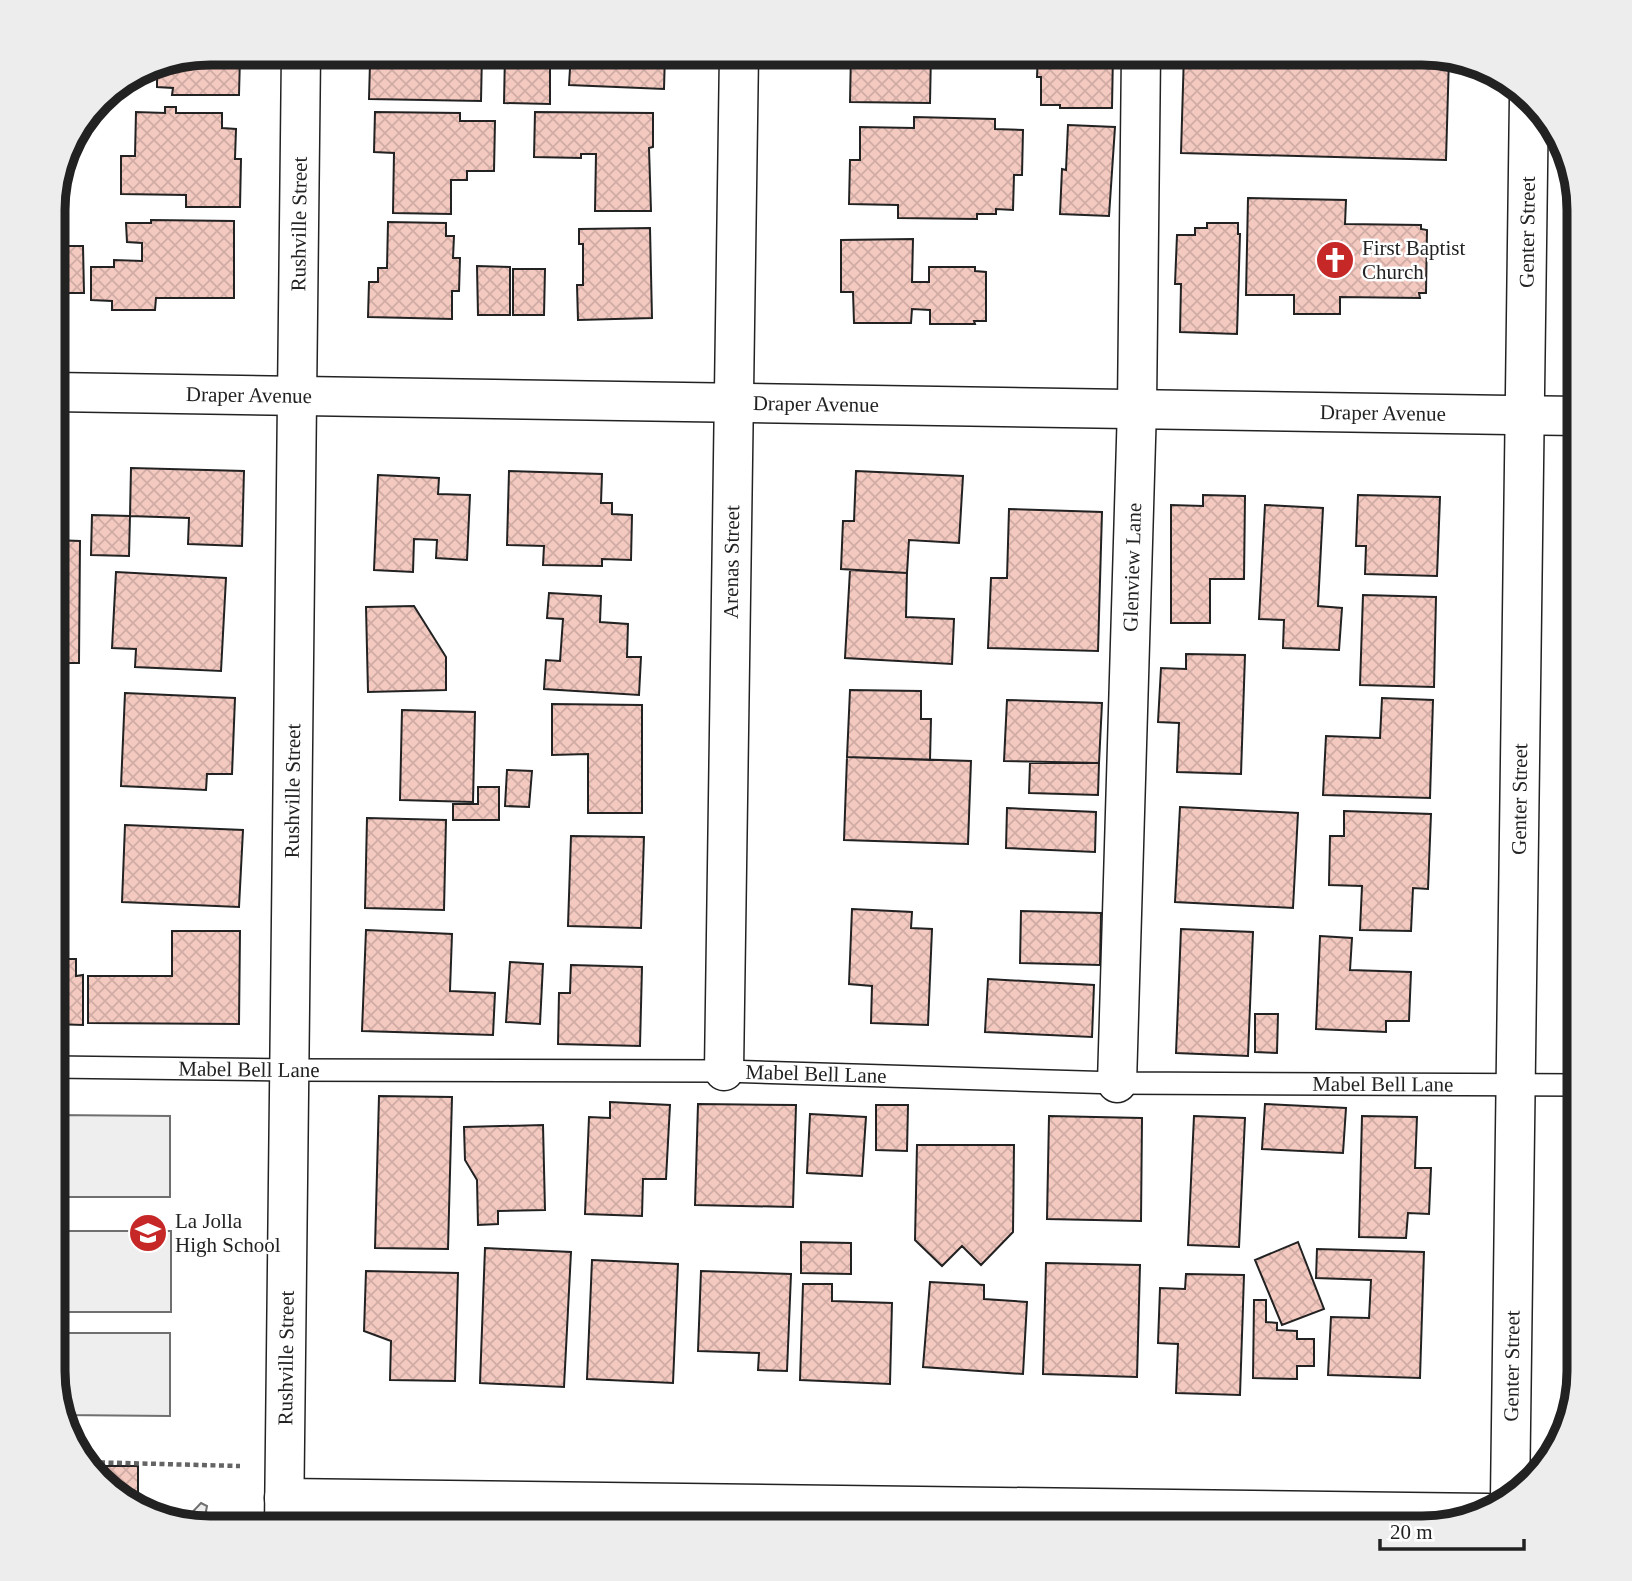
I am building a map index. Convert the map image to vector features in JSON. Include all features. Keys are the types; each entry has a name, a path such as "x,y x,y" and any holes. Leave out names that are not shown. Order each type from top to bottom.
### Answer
{"street":[{"name":"Rushville Street","path":"284,1513 301,65"},
{"name":"Arenas Street","path":"724,1072 738,65"},
{"name":"Glenview Lane","path":"1117,1083 1137,407 1141,65"},
{"name":"Genter Street","path":"1510,1486 1529,111"},
{"name":"Draper Avenue","path":"65,392 1567,416"},
{"path":"284,1513 1450,1513"}],"lane":[{"name":"Mabel Bell Lane","path":"65,1067 724,1072 1117,1083 1567,1085"}],"path":[{"path":"97,1462 247,1466"}],"shaded area":[{"path":"65,1115 170,1116 170,1197 65,1197"},
{"path":"65,1231 171,1231 171,1312 65,1312"},
{"path":"65,1333 170,1333 170,1416 72,1415 65,1381"},
{"path":"201,1503 207,1506 205,1516 190,1515"}],"building":[{"path":"200,65 240,65 239,95 172,95 173,88 157,87 157,75 163,72"},
{"path":"370,65 482,65 481,101 369,99"},
{"path":"505,65 550,65 550,104 504,103"},
{"path":"570,65 665,65 664,89 569,85"},
{"path":"851,65 931,65 930,103 850,102"},
{"path":"1038,65 1113,65 1112,108 1060,108 1060,105 1041,105 1041,77 1037,77"},
{"path":"1184,65 1432,65 1449,68 1446,160 1181,153"},
{"path":"165,107 176,107 176,113 222,113 222,128 236,129 235,159 241,159 240,207 186,207 186,195 121,194 121,156 135,156 136,112 165,113"},
{"path":"375,112 460,113 460,121 495,121 494,171 467,171 467,180 451,180 451,214 393,213 394,153 374,152"},
{"path":"535,112 653,113 653,147 649,148 651,211 595,211 596,154 581,154 581,158 534,157"},
{"path":"914,117 995,119 995,129 1023,130 1022,175 1014,175 1013,210 996,209 996,214 977,214 977,219 898,218 898,205 849,204 850,160 860,160 860,127 914,128"},
{"path":"1068,125 1115,127 1109,216 1060,214"},
{"path":"1248,198 1346,200 1345,224 1421,225 1421,229 1427,230 1426,293 1419,293 1420,298 1340,297 1340,314 1294,314 1294,295 1246,295"},
{"path":"151,220 234,221 234,298 156,298 155,310 112,310 112,301 91,300 91,267 114,267 114,260 142,261 142,243 127,242 126,223 151,223"},
{"path":"388,222 446,223 446,236 454,236 453,258 460,258 459,291 452,291 452,319 368,317 369,282 378,282 378,268 387,268"},
{"path":"1207,223 1238,223 1237,334 1180,332 1181,284 1175,284 1177,235 1195,235 1195,228 1207,228"},
{"path":"650,228 652,318 578,320 577,285 583,285 583,244 579,244 579,229"},
{"path":"913,239 912,282 929,282 929,267 975,267 975,271 986,272 986,321 974,321 975,324 930,324 930,310 912,309 911,323 854,323 853,292 841,292 841,240"},
{"path":"65,246 83,246 84,293 65,293"},
{"path":"477,266 510,267 510,315 478,315"},
{"path":"513,269 545,269 544,315 513,315"},
{"path":"131,468 244,471 242,546 188,544 189,518 130,516"},
{"path":"509,471 602,474 601,503 612,503 612,514 632,515 631,560 602,559 602,566 543,565 544,546 507,545"},
{"path":"856,471 963,476 959,543 909,540 907,573 841,569 843,521 854,521"},
{"path":"378,475 439,478 438,494 470,495 467,560 436,558 437,540 414,539 413,572 374,570"},
{"path":"1203,495 1245,496 1244,579 1210,579 1210,623 1171,623 1171,505 1203,506"},
{"path":"1358,495 1440,497 1437,576 1365,574 1366,546 1356,546"},
{"path":"1265,505 1323,508 1318,606 1342,608 1339,650 1283,648 1284,620 1259,619"},
{"path":"1009,509 1102,512 1098,651 988,648 991,578 1007,578"},
{"path":"92,515 130,516 129,556 91,555"},
{"path":"65,540 80,541 79,663 65,663"},
{"path":"850,570 907,573 906,617 954,619 952,664 845,658"},
{"path":"116,572 226,578 221,671 135,667 136,649 112,648"},
{"path":"549,593 601,596 600,622 628,624 627,657 641,657 639,695 544,689 546,660 560,661 563,619 547,618"},
{"path":"1363,595 1436,597 1434,687 1360,685"},
{"path":"414,606 446,657 446,690 368,692 366,607"},
{"path":"1186,654 1245,655 1241,774 1177,772 1179,723 1158,722 1161,668 1186,669"},
{"path":"850,690 921,691 921,719 931,719 930,760 847,757"},
{"path":"125,693 235,698 232,774 207,774 206,790 121,786"},
{"path":"1382,698 1433,700 1430,798 1323,795 1326,736 1380,738"},
{"path":"1007,700 1102,703 1099,763 1004,761"},
{"path":"552,704 642,705 642,813 588,813 588,754 552,755"},
{"path":"402,710 475,712 473,802 400,800"},
{"path":"847,757 971,761 968,844 844,840"},
{"path":"1030,763 1099,763 1098,795 1029,793"},
{"path":"507,770 532,771 529,807 505,806"},
{"path":"478,787 499,787 499,820 453,820 453,804 478,804"},
{"path":"1180,807 1298,813 1293,908 1175,902"},
{"path":"1007,808 1096,812 1095,852 1006,848"},
{"path":"1344,811 1431,814 1428,889 1413,888 1411,931 1360,930 1362,886 1329,885 1330,836 1344,836"},
{"path":"367,818 446,820 444,910 365,908"},
{"path":"125,825 243,830 239,907 122,902"},
{"path":"571,836 644,837 641,928 568,926"},
{"path":"852,909 912,912 911,928 932,929 928,1025 871,1023 872,986 849,984"},
{"path":"1021,911 1101,913 1100,965 1020,963"},
{"path":"1181,929 1253,932 1248,1056 1176,1053"},
{"path":"366,930 452,934 450,991 495,993 493,1035 362,1031"},
{"path":"172,931 240,931 239,1024 88,1023 88,976 172,976"},
{"path":"1320,936 1352,938 1350,970 1411,972 1409,1021 1386,1021 1386,1032 1316,1029"},
{"path":"65,959 76,959 76,976 83,975 83,1025 65,1024"},
{"path":"510,962 543,964 540,1024 506,1022"},
{"path":"571,965 642,967 640,1046 558,1044 559,993 570,993"},
{"path":"988,979 1094,985 1092,1037 985,1032"},
{"path":"1255,1014 1278,1014 1277,1053 1255,1052"},
{"path":"379,1096 452,1097 448,1249 375,1248"},
{"path":"610,1102 670,1105 666,1179 643,1179 642,1216 585,1214 589,1117 610,1118"},
{"path":"698,1104 796,1105 793,1207 695,1205"},
{"path":"1265,1104 1346,1108 1343,1153 1262,1149"},
{"path":"876,1105 908,1105 907,1151 876,1150"},
{"path":"810,1114 866,1117 862,1176 807,1173"},
{"path":"1049,1116 1142,1118 1141,1221 1047,1219"},
{"path":"1194,1116 1245,1118 1239,1247 1188,1245"},
{"path":"1362,1116 1417,1117 1415,1168 1431,1168 1429,1214 1408,1213 1406,1238 1359,1237"},
{"path":"543,1125 545,1210 498,1211 498,1224 478,1225 477,1180 465,1160 464,1127"},
{"path":"917,1145 1014,1145 1013,1232 981,1265 962,1246 942,1266 915,1240"},
{"path":"801,1242 851,1243 851,1274 801,1273"},
{"path":"1298,1242 1324,1309 1282,1325 1255,1260"},
{"path":"485,1248 571,1252 564,1387 480,1383"},
{"path":"1317,1249 1424,1252 1420,1378 1328,1375 1331,1317 1369,1318 1371,1280 1316,1278"},
{"path":"592,1260 678,1264 673,1383 587,1379"},
{"path":"1046,1263 1140,1265 1137,1377 1043,1374"},
{"path":"366,1271 458,1273 455,1381 390,1380 391,1341 364,1331"},
{"path":"701,1271 791,1274 787,1371 758,1370 759,1353 698,1351"},
{"path":"1186,1274 1244,1275 1240,1395 1176,1393 1178,1344 1158,1343 1160,1288 1185,1289"},
{"path":"930,1282 984,1285 984,1299 1027,1302 1023,1374 923,1367"},
{"path":"803,1284 832,1284 832,1301 892,1303 890,1384 800,1380"},
{"path":"1254,1300 1266,1300 1266,1322 1277,1323 1277,1330 1297,1331 1297,1339 1314,1339 1314,1366 1297,1366 1297,1379 1253,1378"},
{"path":"100,1466 138,1466 138,1497"}],"place":[{"name":"First Baptist Church","path":"1335,260"},
{"name":"La Jolla High School","path":"148,1233"}]}
